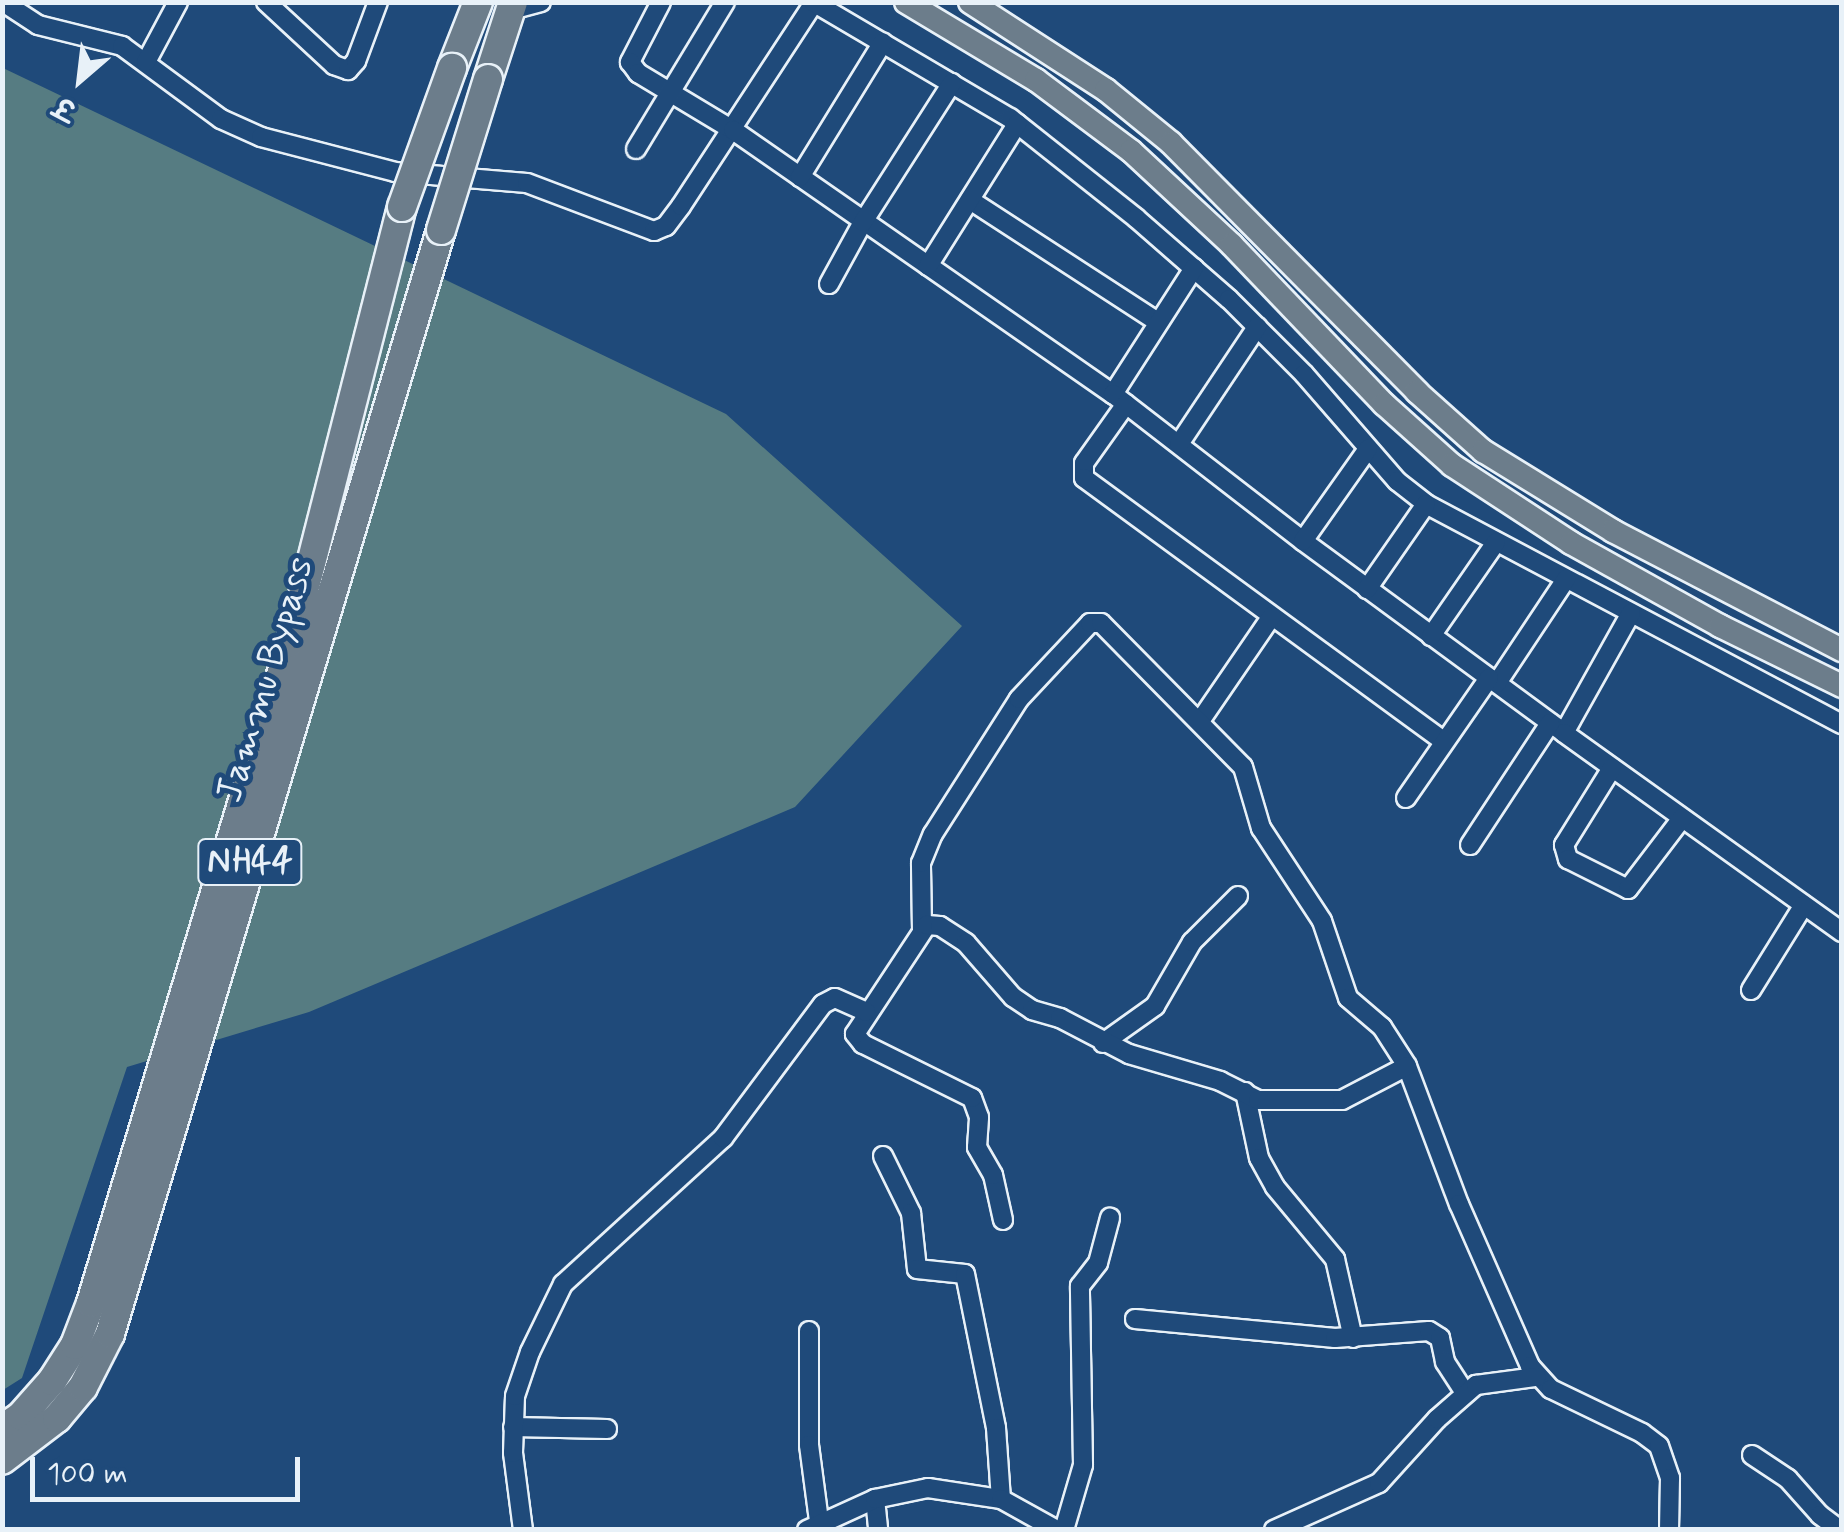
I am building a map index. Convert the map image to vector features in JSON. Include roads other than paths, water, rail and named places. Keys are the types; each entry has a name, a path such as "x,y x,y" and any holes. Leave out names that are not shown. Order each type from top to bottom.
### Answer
{"highway":[{"name":"Jammu Bypass","path":"2,1429 21,1416 52,1382 75,1345 91,1302 290,642 402,207 478,2"},
{"name":"Jammu Bypass","path":"2,1460 57,1418 82,1387 110,1334 441,230 512,6"}],"main road":[{"path":"906,2 1036,80 1131,151 1221,234 1384,404 1452,465 1572,544 1720,626 1842,686"},
{"path":"970,2 1106,90 1172,143 1417,392 1484,451 1727,594 1842,650"}],"street":[{"path":"3,2 26,20 101,37 146,62 220,119 261,137 395,172 526,182 654,231 666,226 681,206 814,3 1017,124 1194,268 1258,327 1396,482 1426,504 1842,724"},
{"path":"146,62 178,2"},
{"path":"276,7 334,65 348,70 356,61 378,2"},
{"path":"512,6 541,2"},
{"path":"661,2 630,62 638,73 733,130 1120,399 1303,542 1842,932"},
{"path":"636,150 725,2"},
{"path":"800,177 883,42"},
{"path":"829,284 863,222 952,83"},
{"path":"928,266 1017,124"},
{"path":"970,200 1158,322"},
{"path":"1194,268 1158,322 1084,463 1084,478 1443,742"},
{"path":"1179,444 1258,327"},
{"path":"1303,542 1368,449"},
{"path":"1367,589 1426,504"},
{"path":"1431,636 1496,542"},
{"path":"1406,798 1443,742 1566,578"},
{"path":"1470,845 1557,728 1632,613"},
{"path":"1202,717 1272,616"},
{"path":"922,930 921,862 933,834 1004,720 1090,624 1107,628 1202,717 1243,767 1262,828 1331,940 1348,998 1382,1027 1407,1066 1459,1204 1536,1378"},
{"path":"1612,768 1564,845 1568,859 1628,889 1682,818"},
{"path":"1102,1044 1155,1006 1192,942 1238,896"},
{"path":"1751,990 1804,905"},
{"path":"1003,1220 994,1175 978,1147 976,1105 965,1094 863,1044 856,1034 866,1012 922,930 932,924 953,933 1020,1003 1060,1018 1102,1044 1269,1102 1342,1100 1407,1066"},
{"path":"524,1530 513,1427 520,1373 564,1284 722,1138 823,1004 835,998 866,1012"},
{"path":"1244,1092 1259,1158 1275,1187 1335,1260 1354,1338"},
{"path":"884,1156 911,1213 917,1270 966,1274 996,1428 1001,1499"},
{"path":"809,1331 813,1525 875,1499 928,1488 1001,1499 1060,1530 1083,1464 1080,1286 1098,1263 1110,1218"},
{"path":"1136,1319 1354,1338 1434,1332 1440,1338 1444,1362 1464,1393"},
{"path":"1274,1530 1379,1483 1464,1393 1489,1382 1536,1378 1659,1446 1670,1478 1669,1530"},
{"path":"513,1427 608,1429"},
{"path":"1752,1455 1788,1478 1820,1515 1840,1530"},
{"path":"875,1499 878,1530"}]}
